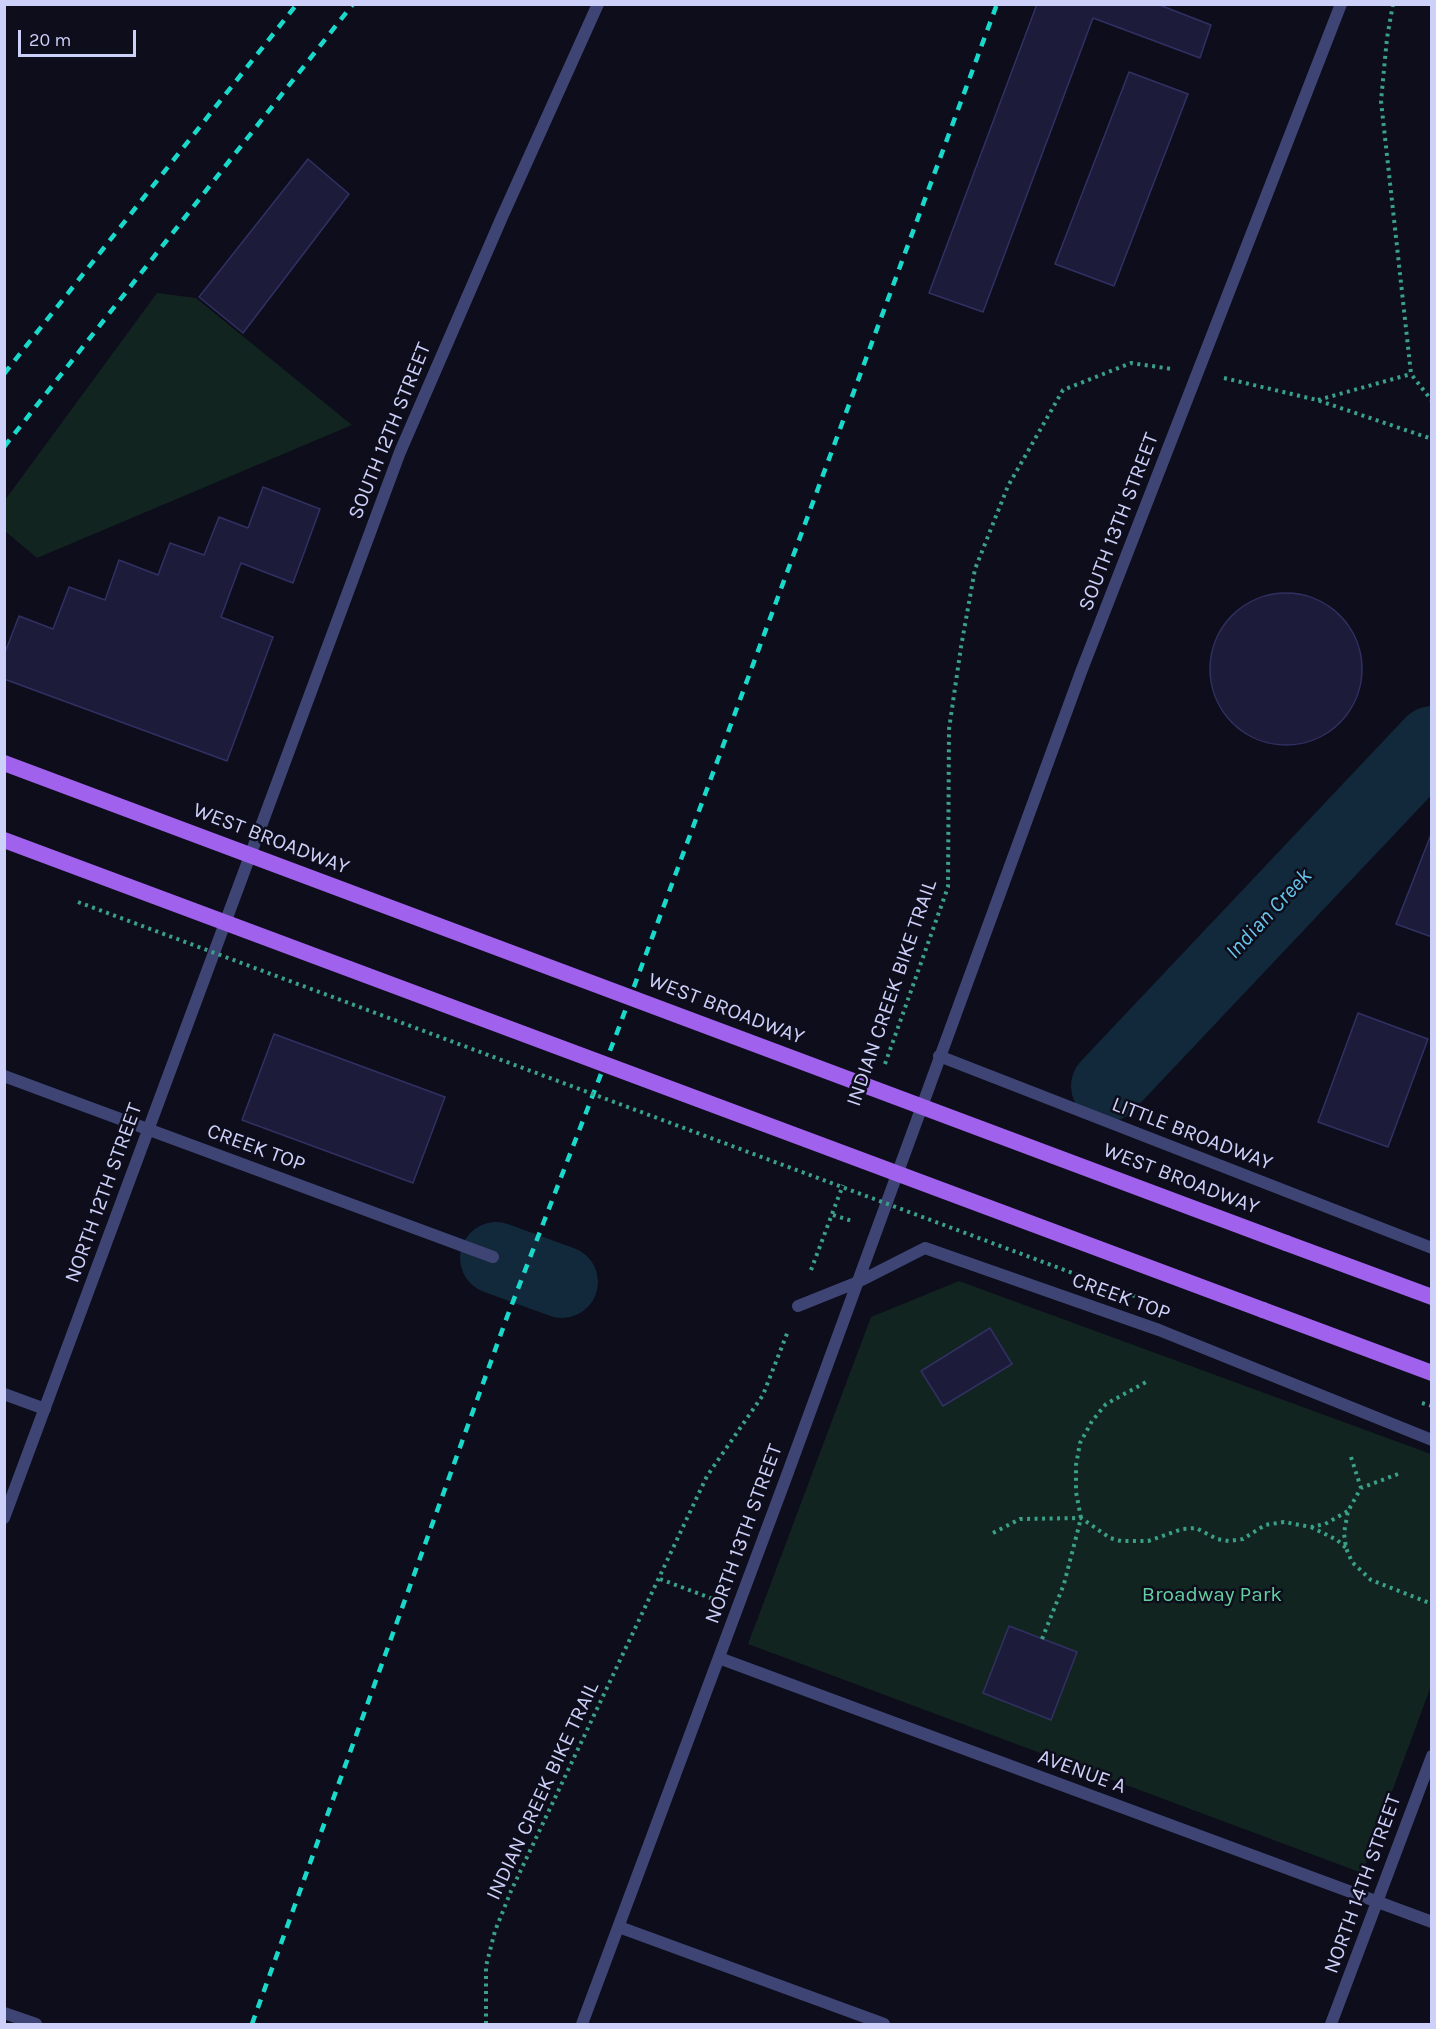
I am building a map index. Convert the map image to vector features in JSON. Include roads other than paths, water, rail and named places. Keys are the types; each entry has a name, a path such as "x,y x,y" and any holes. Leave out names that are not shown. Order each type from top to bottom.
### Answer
{"main road":[{"name":"WEST BROADWAY","path":"4,763 1431,1297"},
{"path":"4,840 1431,1373"}],"street":[{"name":"SOUTH 12TH STREET","path":"240,882 399,452 598,4"},
{"name":"SOUTH 13TH STREET","path":"939,1056 1081,672 1341,4"},
{"name":"NORTH 12TH STREET","path":"4,1518 240,882"},
{"name":"LITTLE BROADWAY","path":"939,1056 1431,1248"},
{"name":"NORTH 13TH STREET","path":"582,2025 939,1056"},
{"name":"CREEK TOP","path":"4,1076 493,1257"},
{"name":"CREEK TOP","path":"798,1306 858,1281 925,1248 1158,1330 1431,1440"},
{"path":"4,1394 45,1409"},
{"name":"AVENUE A","path":"719,1658 1431,1922"},
{"name":"NORTH 14TH STREET","path":"1331,2025 1431,1756"},
{"path":"619,1927 884,2025"},
{"path":"4,2013 36,2025"}],"waterway":[{"name":"Indian Creek","path":"1107,1086 1432,742"},
{"name":"Indian Creek","path":"496,1258 562,1282"}],"railway":[{"path":"4,374 297,4"},
{"path":"4,447 353,4"},
{"path":"252,2024 507,1317 618,1030 997,4"}],"park label":[{"name":"Broadway Park","path":"1212,1595"}]}
